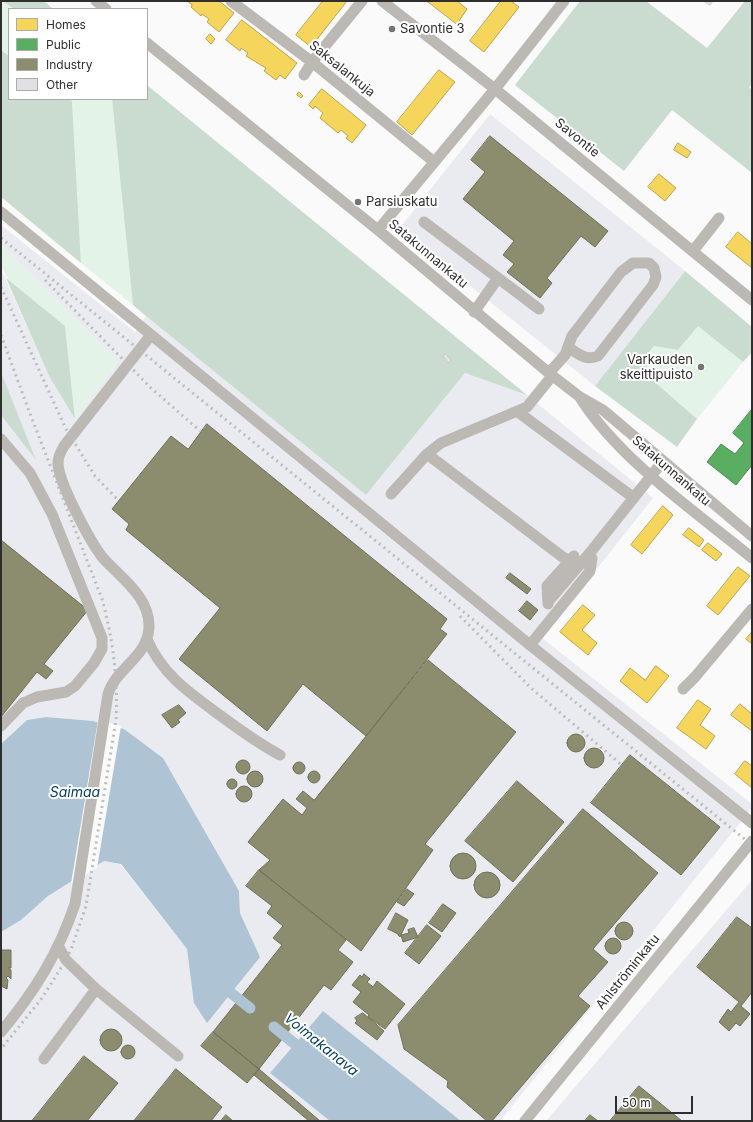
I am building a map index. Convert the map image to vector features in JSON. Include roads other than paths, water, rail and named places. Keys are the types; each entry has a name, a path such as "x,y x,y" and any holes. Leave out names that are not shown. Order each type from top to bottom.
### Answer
{"street":[{"path":"96,1 105,8"},
{"name":"Saksalankuja","path":"231,1 312,62 433,161"},
{"path":"304,75 312,62 362,1"},
{"name":"Savontie","path":"382,1 495,89 752,300"},
{"path":"378,230 433,161 495,89 564,1"},
{"name":"Satakunnankatu","path":"148,43 378,230 550,375 580,397 603,410 752,536"},
{"path":"1,212 530,645 752,823"},
{"path":"693,251 719,218"},
{"path":"424,222 540,310"},
{"path":"392,494 427,454 441,443 518,412 527,406 565,354 572,336 627,267 633,263 641,262 649,263 654,268 656,277 648,294 598,356 586,358 568,347"},
{"path":"474,312 498,278"},
{"path":"1,1032 21,1008 59,947 74,904 111,684 142,651 147,639 149,626 148,613 140,596 95,546 77,513 61,476 58,463 64,446 151,335"},
{"name":"Satakunnankatu","path":"580,397 594,418 652,476 752,558"},
{"path":"518,412 634,498"},
{"path":"1,439 30,473 52,514 102,638 102,649 94,663 75,686 62,694 37,697 23,703 1,726"},
{"path":"427,454 555,552 564,558 586,564 590,571 530,645"},
{"path":"548,602 586,564 593,549 652,476 663,460"},
{"path":"550,620 547,586 575,555 593,549"},
{"path":"683,689 726,642 752,609"},
{"path":"147,639 154,655 168,673 183,688 260,745 280,755"},
{"name":"Ahlströminkatu","path":"525,1121 752,841"},
{"path":"59,947 66,960 96,989 178,1056"},
{"path":"44,1059 96,989"}],"water":[{"name":"Saimaa","path":"46,717 93,721 124,729 163,758 239,891 240,913 260,957 207,1023 194,1003 187,949 121,864 104,861 48,896 21,920 1,932 1,744 27,720"},
{"path":"323,1011 461,1121 330,1121 270,1073"}],"waterway":[{"name":"Voimakanava","path":"231,993 250,1008"},
{"name":"Voimakanava","path":"274,1027 306,1053"}],"railway":[{"path":"1,238 752,845"},
{"path":"45,280 151,388 200,431"},
{"path":"1,287 66,429 95,476 117,499"},
{"path":"1,335 102,599 114,659 116,689 116,720 86,906 66,960 42,998 1,1049"},
{"path":"460,616 532,689 623,766"}],"place":[{"name":"Savontie 3","path":"392,29"},
{"name":"Parsiuskatu","path":"358,202"},
{"name":"Varkauden skeittipuisto","path":"701,367"}]}
